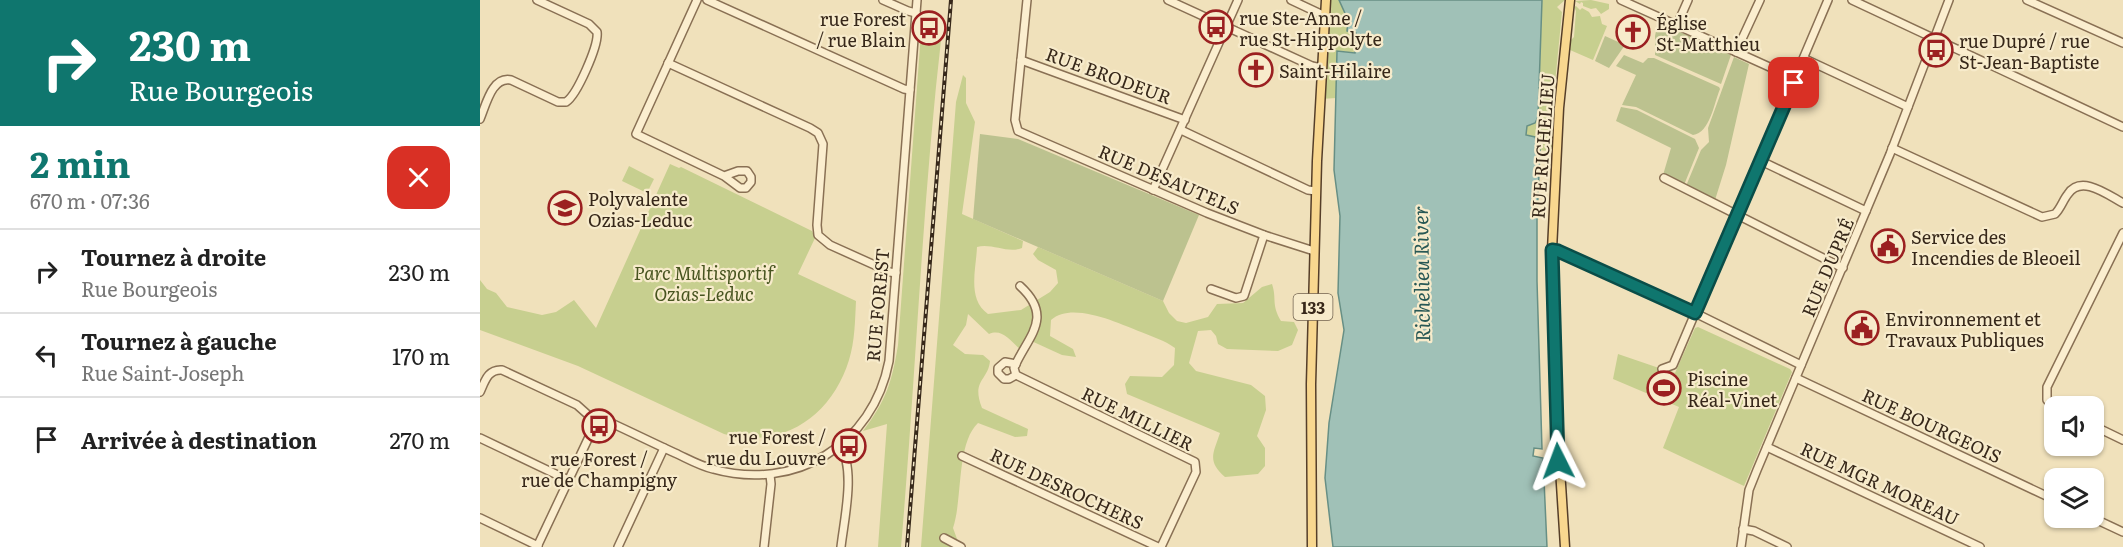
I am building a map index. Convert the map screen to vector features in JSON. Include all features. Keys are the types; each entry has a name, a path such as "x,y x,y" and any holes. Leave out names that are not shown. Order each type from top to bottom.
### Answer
{"main road":[{"name":"133","path":"1312,547 1311,384 1314,251 1320,68 1326,0"},
{"name":"RUE RICHELIEU","path":"1565,547 1555,390 1552,250 1559,108 1570,0"}],"street":[{"path":"480,119 496,84 501,80 509,80 552,100 564,102 574,94 596,44 597,32 589,24 537,0"},
{"path":"697,0 636,134 724,176"},
{"path":"707,0 910,90"},
{"path":"883,0 916,13"},
{"name":"RUE FOREST","path":"480,392 488,375 494,370 505,371 577,405 596,422 609,422 715,470 741,475 770,475 806,465 840,446 852,434 873,405 885,376 889,355 917,0"},
{"path":"1022,60 1027,0"},
{"path":"1168,0 1320,68"},
{"path":"1153,190 1238,0"},
{"path":"1291,0 1325,16"},
{"path":"1621,0 1796,79"},
{"path":"1677,25 1688,0"},
{"path":"1736,52 1760,0"},
{"path":"1662,369 1673,364 1805,59 1828,0"},
{"path":"1852,0 2123,127"},
{"name":"RUE DUPRÉ","path":"1741,547 1749,490 1893,148 1949,0"},
{"path":"2027,0 2123,43"},
{"path":"1805,59 1908,107"},
{"name":"RUE BRODEUR","path":"1022,60 1185,120"},
{"name":"RUE DESAUTELS","path":"1022,60 1016,127 1021,133 1264,235 1314,251"},
{"path":"669,63 810,128 818,134 823,144 818,236 830,245 896,273"},
{"path":"1181,130 1308,190 1316,191"},
{"path":"1893,148 2039,217 2046,218 2055,214 2069,191 2080,185 2090,186 2123,203"},
{"path":"1761,161 1866,211"},
{"path":"1664,178 1843,268"},
{"path":"2047,396 2047,387 2119,249 2123,233"},
{"path":"1211,290 1236,298 1244,296 1264,235"},
{"path":"1552,250 1569,255 1802,365"},
{"name":"RUE MILLIER","path":"1020,286 1030,295 1035,305 1036,326 1016,364 1005,362 998,368 998,373 1004,379 1016,375 1195,462 1196,471 1160,547"},
{"path":"1016,364 1014,368 1016,375"},
{"name":"RUE BOURGEOIS","path":"1796,378 2044,495"},
{"path":"480,518 537,546 596,422"},
{"path":"2104,431 2123,440"},
{"path":"480,438 568,480"},
{"path":"840,446 845,454 847,471 841,547"},
{"name":"RUE MGR MOREAU","path":"1767,447 1980,547"},
{"path":"618,547 664,448"},
{"name":"RUE DESROCHERS","path":"962,456 1160,547"},
{"path":"764,547 770,475"},
{"path":"2104,523 2123,532"},
{"path":"1743,529 1754,531 1787,547"},
{"path":"944,538 961,547"}],"green space":[{"path":"1328,0 1339,0 1348,20 1347,30 1356,33 1356,53 1337,51 1336,98 1321,99"},
{"path":"1542,0 1565,0 1557,7 1562,12 1555,83 1551,84 1556,96 1552,152 1540,150 1535,137 1526,135 1527,126 1535,123 1538,117"},
{"path":"1591,0 1609,4 1609,9 1601,14 1596,8 1591,9 1575,1"},
{"path":"1574,7 1580,10 1582,8 1589,12 1592,17 1600,16 1602,24 1607,26 1593,60 1570,50 1571,40 1574,37 1576,11"},
{"path":"922,19 942,31 929,160 901,547 878,547 887,424 863,431 887,391 898,345"},
{"path":"1658,22 1731,55 1721,84 1655,55"},
{"path":"1605,36 1625,45 1609,68 1595,61"},
{"path":"1624,55 1643,63 1648,58 1654,58 1719,87 1711,116 1704,129 1693,135 1636,107 1622,105 1636,75 1616,66"},
{"path":"1734,57 1749,64 1726,165 1715,200 1686,186 1701,150 1709,142 1708,128"},
{"path":"963,75 966,78 966,103 975,122 962,214 1023,241 1022,248 1017,250 988,246 977,247 975,292 981,308 988,314 1021,310 1050,292 1058,283 1056,270 1038,260 1033,254 1038,247 1163,301 1169,313 1177,321 1186,323 1208,317 1217,304 1243,303 1262,287 1272,284 1276,310 1281,321 1294,322 1298,330 1292,345 1278,351 1227,349 1218,344 1211,330 1198,331 1189,363 1196,371 1251,385 1265,396 1266,410 1257,436 1265,448 1265,466 1258,474 1225,477 1216,466 1213,457 1220,433 1127,394 1125,384 1130,376 1162,377 1174,365 1175,348 1167,343 1108,319 1083,313 1071,313 1051,320 1050,336 1073,349 1076,357 1062,355 1027,339 1021,350 1003,334 989,334 968,314 966,325 953,345 965,354 983,355 990,361 989,368 979,386 978,392 982,408 1028,429 1027,436 1015,437 978,423 971,432 963,458 953,528 960,547 921,547 956,102"},
{"path":"1621,107 1637,110 1695,139 1699,148 1684,185 1663,175 1671,148 1616,121"},
{"path":"980,134 1018,139 1199,215 1163,301 973,219"},
{"name":"Parc Multisportif Ozias-Leduc","path":"670,164 681,167 812,231 815,238 798,274 856,301 852,345 841,380 817,412 802,424 785,432 766,437 745,438 724,434 578,366 480,330 480,280 487,289 496,293 507,307 542,315 556,312 574,300 596,328"},
{"path":"629,166 654,179 647,193 622,181"},
{"path":"1698,327 1790,369 1792,372 1744,486 1663,448 1679,407 1613,379 1618,354 1659,368 1658,372 1669,370 1675,373 1695,328"}],"water":[{"name":"Richelieu River","path":"1339,0 1542,0 1538,117 1535,123 1527,126 1526,135 1535,137 1540,150 1537,281 1542,449 1534,448 1533,456 1543,458 1547,547 1333,547 1325,478 1329,423 1344,330 1338,293 1340,216 1334,170 1337,51 1355,53 1356,33 1347,31 1348,20"},
{"name":"Piscine Réal-Vinet","path":"1667,375 1675,378 1672,386 1678,389 1674,400 1652,391 1657,380 1664,382"}],"railway":[{"path":"907,547 951,0"}],"place":[{"name":"rue Ste-Anne / rue St-Hippolyte","path":"1216,27"},
{"name":"rue Forest / rue Blain","path":"929,28"},
{"name":"Église St-Matthieu","path":"1633,32"},
{"name":"rue Dupré / rue St-Jean-Baptiste","path":"1936,50"},
{"name":"Saint-Hilaire","path":"1256,70"},
{"name":"Polyvalente Ozias-Leduc","path":"565,208"},
{"name":"Service des Incendies de Bleoeil","path":"1888,246"},
{"name":"Environnement et Travaux Publiques","path":"1862,328"},
{"name":"Piscine Réal-Vinet","path":"1664,388"},
{"name":"rue Forest / rue de Champigny","path":"599,426"},
{"name":"rue Forest / rue du Louvre","path":"849,446"}],"route":[{"path":"1558,461 1552,250 1695,313 1794,83"}]}
